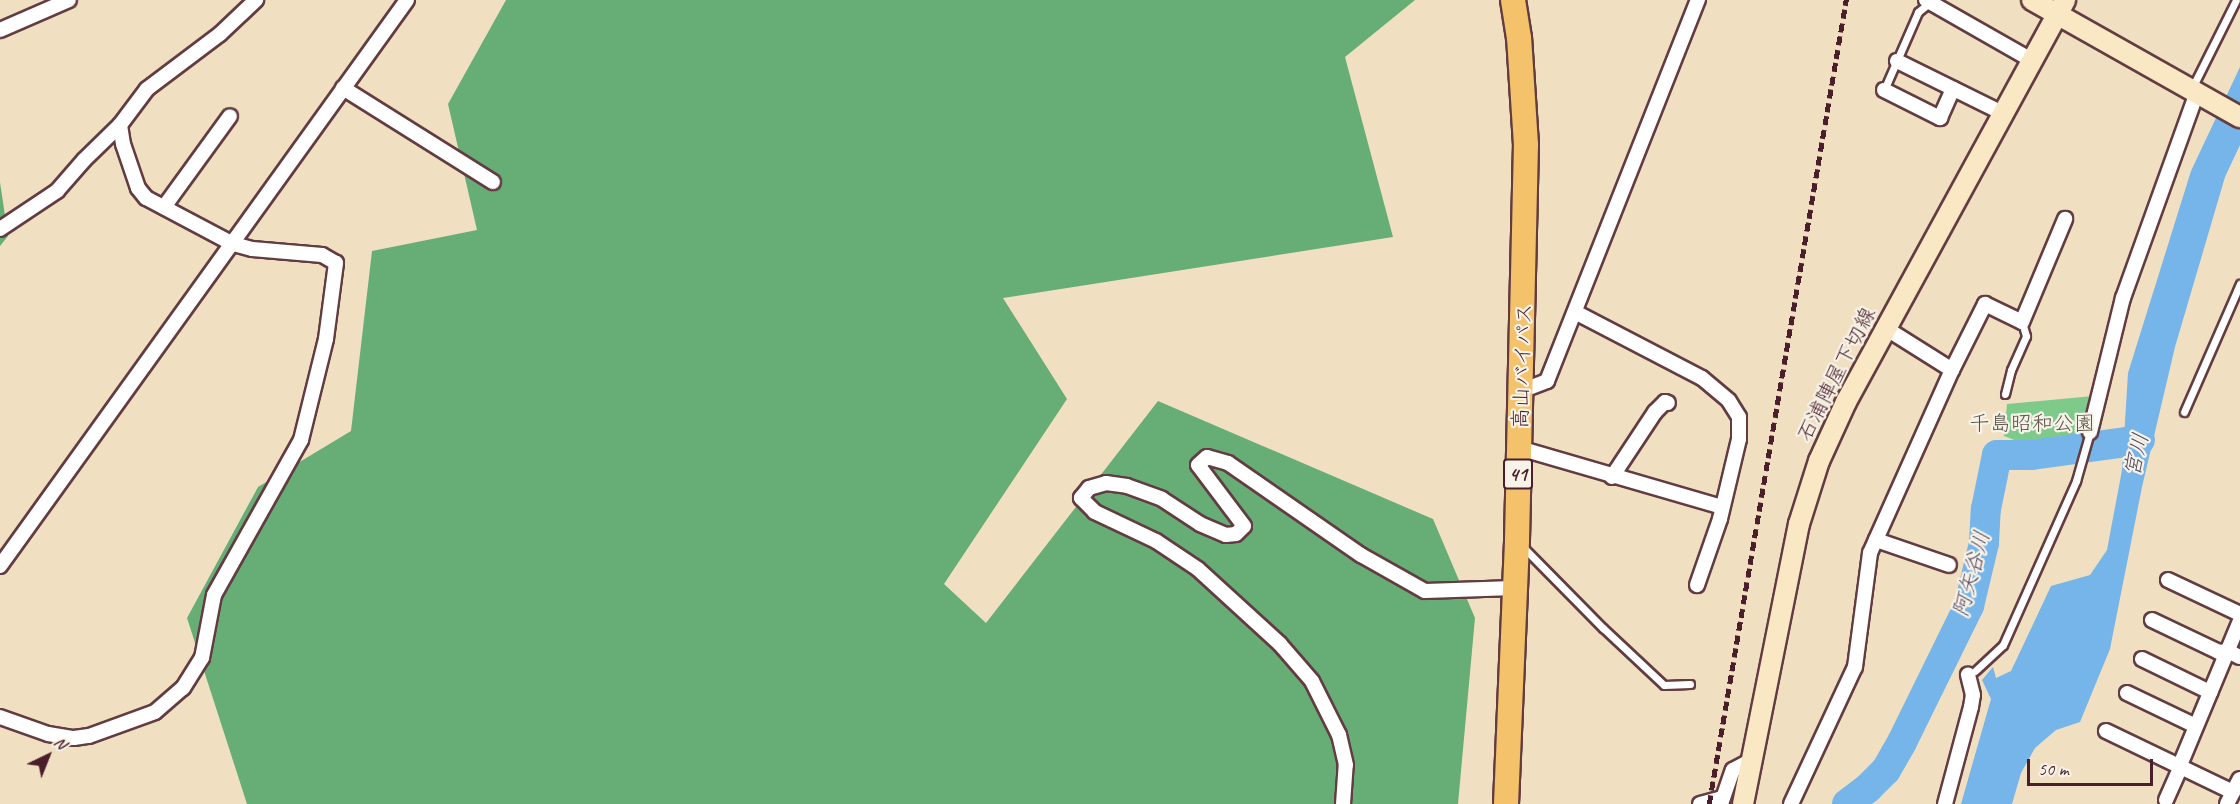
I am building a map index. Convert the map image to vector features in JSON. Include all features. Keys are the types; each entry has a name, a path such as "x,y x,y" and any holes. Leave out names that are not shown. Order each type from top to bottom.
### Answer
{"highway":[{"name":"高山バイパス","path":"1506,804 1517,540 1526,145 1520,48 1513,0"}],"main road":[{"path":"2032,0 2061,6 2240,117"},
{"name":"石浦陣屋下切線","path":"1743,804 1807,492 1846,402 2061,6"}],"street":[{"path":"0,30 69,0"},
{"path":"0,229 57,192 84,160 120,125 147,88 220,34 256,0"},
{"path":"0,566 407,0"},
{"path":"1521,391 1547,381 1698,0"},
{"path":"1927,2 2031,60"},
{"path":"1897,61 2002,113"},
{"path":"343,88 493,182"},
{"path":"1884,90 1940,118 1953,89"},
{"path":"2090,432 2123,298 2197,92"},
{"path":"164,207 230,116"},
{"path":"0,717 48,734 74,738 89,736 155,712 183,688 202,658 214,595 301,440 326,339 336,263 322,255 252,249 233,244 146,198 138,188 123,144 120,125"},
{"path":"1791,804 1855,667 1861,606 1870,553 1952,370 1985,304 2022,322 2065,219"},
{"path":"1575,312 1702,378 1735,409 1739,417 1740,432 1722,507 1697,585"},
{"path":"1887,329 1952,370"},
{"path":"1612,477 1655,412 1665,402 1668,403"},
{"path":"1519,448 1612,477 1722,507"},
{"path":"1343,804 1346,765 1339,735 1312,681 1280,644 1198,569 1156,541 1095,512 1081,498 1089,488 1106,483 1127,486 1162,499 1226,535 1236,534 1244,526 1198,465 1207,457 1228,464 1353,550 1425,591 1514,588"},
{"path":"1875,540 1949,565"},
{"path":"2168,580 2240,614"},
{"path":"2152,620 2219,652 2234,654"},
{"path":"2166,800 2210,692 2234,654 2240,621"},
{"path":"2142,659 2210,692"},
{"path":"1945,804 1971,706 1973,694 1971,673"},
{"path":"2127,693 2196,726"},
{"path":"2106,731 2235,791"},
{"path":"1700,804 1721,801 1733,770 1752,760"}],"lane":[{"path":"2197,92 2236,0"},
{"path":"1884,90 1918,12 1927,2"},
{"path":"2184,412 2240,284"},
{"path":"2005,394 2011,369 2026,336 2022,322"},
{"path":"1971,673 2003,645 2076,481 2090,432"},
{"path":"1517,540 1664,685 1689,684"}],"green space":[{"path":"506,0 1415,0 1345,57 1393,237 1003,298 1067,399 944,584 986,623 1158,401 1433,519 1475,618 1458,804 247,804 187,618 258,487 351,431 372,251 477,230 448,104"},
{"path":"0,182 8,236 0,246"},
{"name":"千島昭和公園","path":"2093,396 2084,432 2030,446 2004,436 2007,404"}],"water":[{"name":"宮川","path":"2240,67 2240,145 2225,177 2175,347 2142,487 2110,649 2080,722 2056,730 2035,748 2021,773 2012,804 1961,804 1991,699 1982,680 1993,667 1996,678 2011,671 2051,586 2090,575 2107,550 2122,470 2128,373 2191,171"}],"waterway":[{"name":"阿矢谷川","path":"1847,804 1886,770 1969,606 1984,543 1986,509 1997,455 2032,455 2140,440"}],"railway":[{"path":"1709,804 1846,0"}]}
